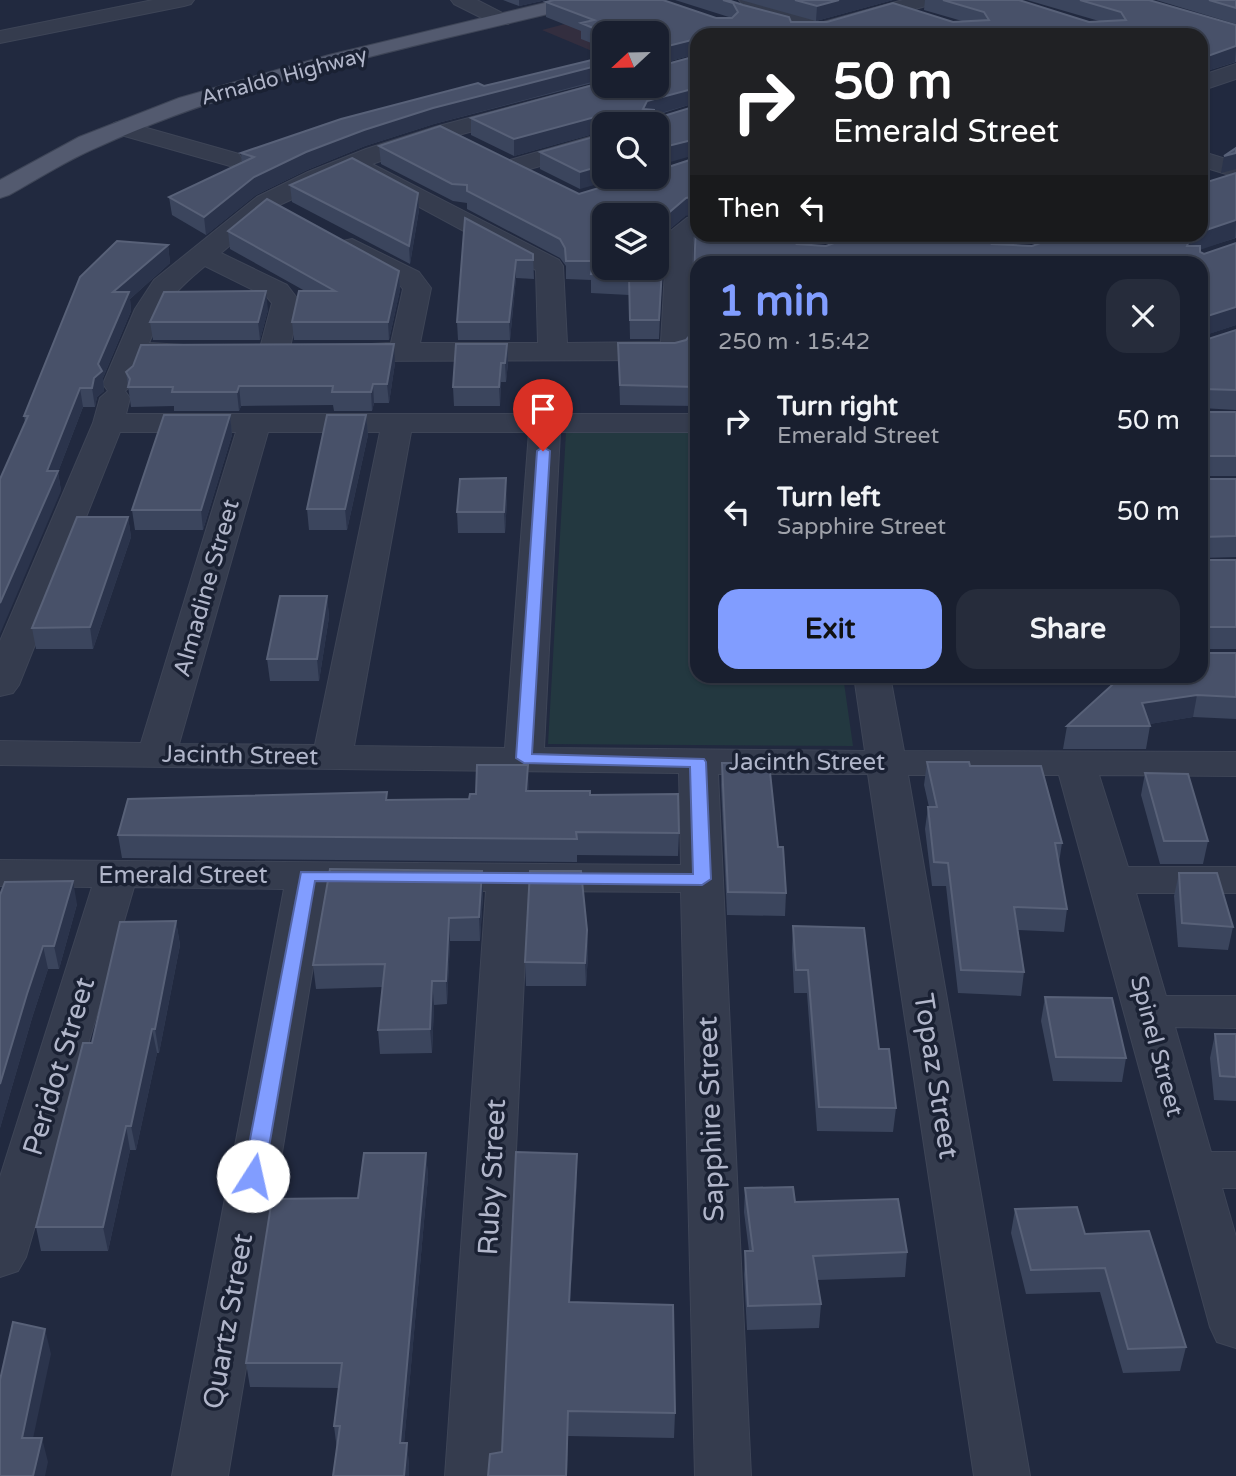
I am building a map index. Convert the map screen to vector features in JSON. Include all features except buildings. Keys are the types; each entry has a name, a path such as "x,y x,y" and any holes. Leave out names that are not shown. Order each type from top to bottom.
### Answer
{"main road":[{"name":"Arnaldo Highway","path":"0,190 88,142 246,85 582,0"}],"street":[{"path":"0,37 184,0"},
{"path":"461,0 501,20"},
{"path":"749,0 804,28"},
{"path":"836,28 926,0"},
{"path":"726,5 797,28"},
{"path":"895,10 934,22"},
{"path":"1208,65 1234,72"},
{"path":"1208,81 1234,72"},
{"path":"0,685 149,309 164,286 202,254 354,162 443,132 592,92"},
{"path":"122,128 230,159"},
{"path":"443,132 545,184"},
{"path":"512,167 592,144"},
{"path":"1208,161 1236,170"},
{"path":"354,162 549,266 554,352"},
{"path":"132,352 676,351 680,234 690,228"},
{"path":"326,234 409,278 417,288 404,352"},
{"path":"202,254 277,291 285,302 271,352"},
{"path":"114,400 255,422 690,423"},
{"name":"Almadine Street","path":"158,754 255,422"},
{"path":"524,758 545,423"},
{"path":"332,757 397,424"},
{"name":"Topaz Street","path":"873,683 1002,1476"},
{"name":"Jacinth Street","path":"0,753 698,762 1236,764"},
{"name":"Sapphire Street","path":"698,762 723,1476"},
{"name":"Spinel Street","path":"1076,765 1148,1011 1213,1170 1236,1327"},
{"name":"Emerald Street","path":"0,873 702,879"},
{"name":"Peridot Street","path":"0,1257 117,874"},
{"name":"Quartz Street","path":"200,1476 307,876"},
{"name":"Ruby Street","path":"473,1476 508,878"},
{"path":"1111,880 1236,880"},
{"path":"1148,1011 1236,1012"}],"shaded area":[{"path":"599,15 601,21 592,21 592,51 542,30"},
{"path":"566,432 690,433 690,683 844,683 853,746 548,744"}],"route":[{"path":"253,1176 307,876 702,879 698,762 524,758 543,451"}]}
